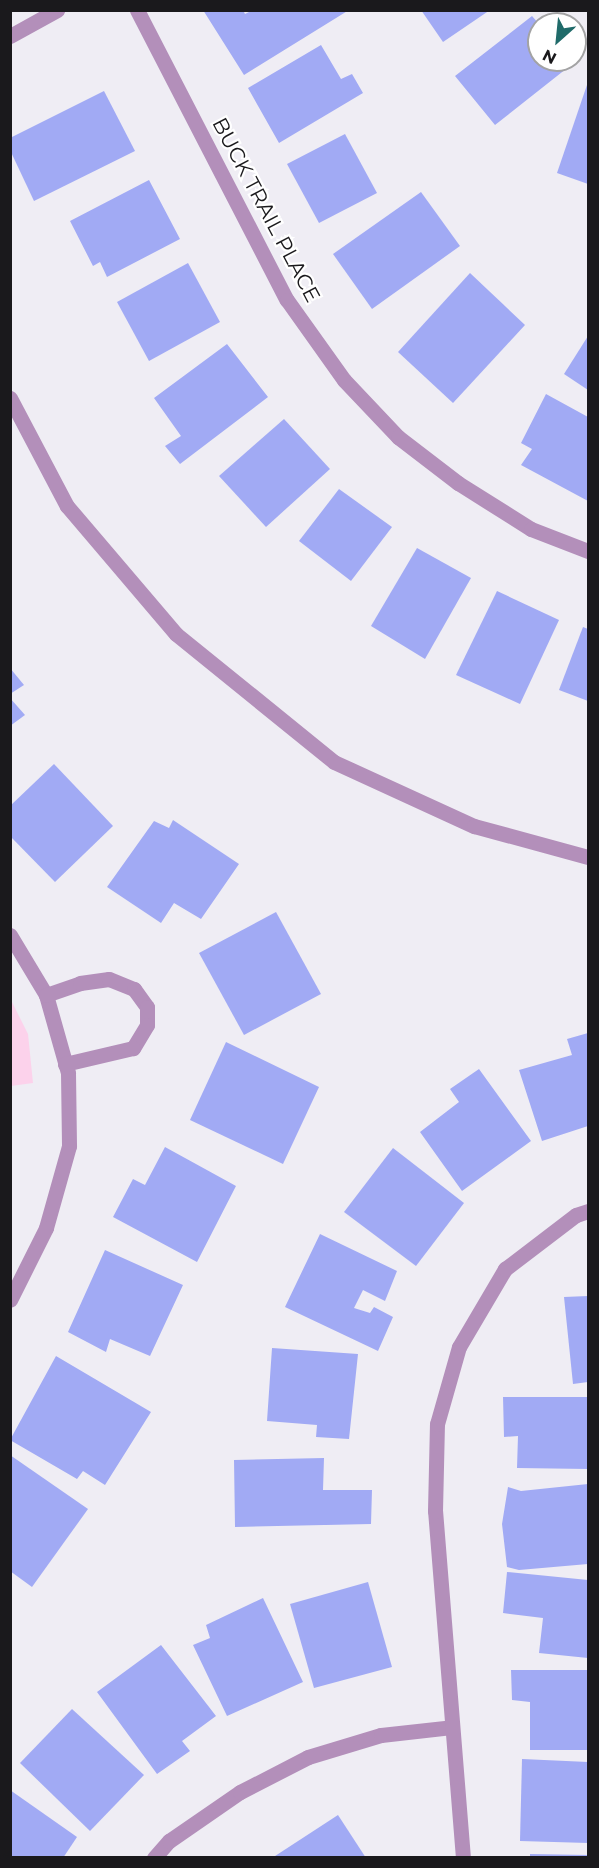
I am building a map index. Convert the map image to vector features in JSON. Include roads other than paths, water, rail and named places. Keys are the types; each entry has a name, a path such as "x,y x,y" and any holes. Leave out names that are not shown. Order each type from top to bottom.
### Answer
{"street":[{"path":"10,36 57,10"},
{"name":"BUCK TRAIL PLACE","path":"137,10 287,300 344,380 398,436 458,483 531,529 588,552"},
{"path":"10,398 67,506 176,634 334,762 474,826 588,857"},
{"path":"10,935 46,995 67,1069 69,1146 46,1228 10,1300"},
{"path":"46,995 80,983 109,979 134,989 147,1007 147,1025 133,1048 67,1069"},
{"path":"463,1857 435,1511 437,1424 459,1347 505,1269 576,1215 588,1211"},
{"path":"154,1857 169,1841 240,1792 308,1757 381,1735 452,1726"},
{"path":"458,1857 460,1825"}]}
